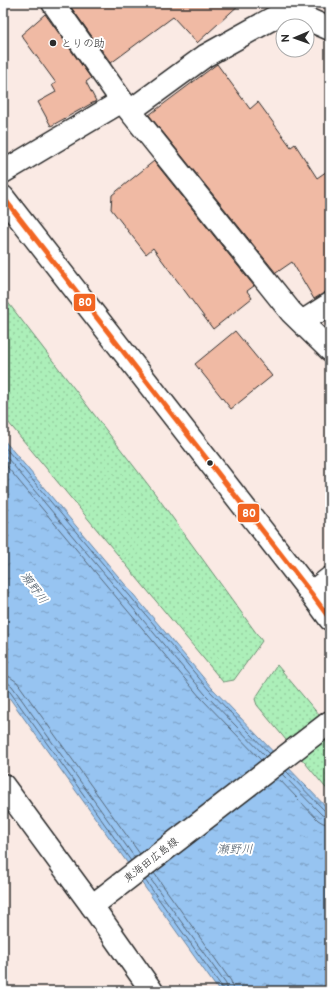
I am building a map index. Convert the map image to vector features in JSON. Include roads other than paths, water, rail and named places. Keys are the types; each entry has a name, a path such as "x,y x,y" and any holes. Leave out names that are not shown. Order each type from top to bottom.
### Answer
{"main road":[{"path":"53,3 126,106 291,312 330,350"},
{"path":"3,172 126,106 205,56 294,7 330,29"},
{"path":"3,197 330,619"},
{"path":"302,322 330,304"},
{"path":"311,593 330,578"},
{"name":"東海田広島線","path":"100,900 330,722"},
{"path":"3,785 100,900 152,991"}],"water":[{"name":"瀬野川","path":"3,439 212,688 330,811 330,991 219,991 3,689"}],"place":[{"name":"とりの助","path":"53,43"}]}
